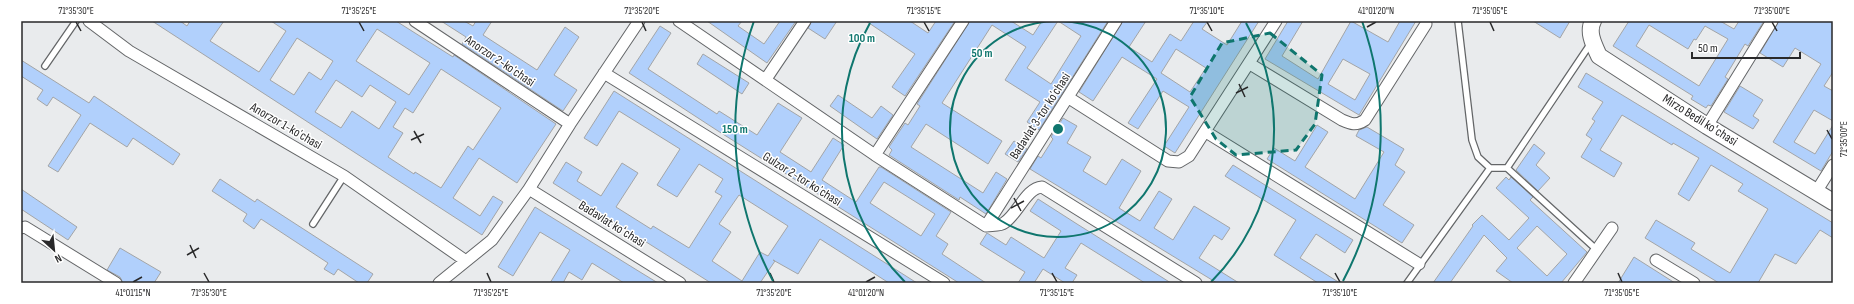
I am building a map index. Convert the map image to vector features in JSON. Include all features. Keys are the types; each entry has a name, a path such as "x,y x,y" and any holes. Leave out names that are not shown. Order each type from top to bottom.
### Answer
{"street":[{"name":"Аnorzor 1-koʼchasi","path":"88,21 129,51 344,176 466,261"},
{"name":"Аnorzor 2-koʼchasi","path":"415,21 570,124"},
{"path":"439,283 492,240 529,189 638,21"},
{"path":"679,21 766,79 875,155 986,226 1003,224 1016,213 1031,191 1042,187 1196,283"},
{"path":"766,79 806,21"},
{"path":"875,155 963,21"},
{"name":"Badavlat 3-tor koʼchasi","path":"986,226 1069,98 1116,21"},
{"path":"1069,98 1168,161 1179,162 1189,156 1206,132 1276,21"},
{"path":"1592,41 1590,26 1593,21"},
{"path":"1707,126 1772,21"},
{"path":"1250,64 1342,120 1358,125 1364,120 1426,24"},
{"name":"Mirzo Bedil koʻchasi","path":"1592,41 1599,56 1707,126 1833,202"},
{"name":"Gulzor 2-tor koʼchasi","path":"604,73 944,283"},
{"path":"1206,132 1419,264"},
{"path":"1816,192 1833,165"},
{"name":"Badavlat koʻchasi","path":"529,189 680,283"},
{"path":"21,228 25,227 116,283"},
{"path":"1574,283 1612,228"},
{"path":"1656,260 1694,283"}],"lane":[{"path":"45,66 76,21"},
{"path":"1458,21 1472,140 1478,157 1490,168 1507,168 1597,250"},
{"path":"1507,168 1592,41"},
{"path":"1407,283 1419,264 1490,168"},
{"path":"313,224 344,176"}],"highlighted area":[{"path":"1270,33 1322,75 1315,124 1296,150 1236,155 1216,139 1190,97 1222,43"}],"building":[{"path":"152,21 180,21 187,26 190,21 224,21 210,41 259,72 286,31 271,21 396,21 453,57 454,55 556,124 517,183 479,158 453,198 480,216 493,196 503,202 482,235","holes":["377,29 430,63 409,95 356,61","297,38 333,61 321,80 309,72 294,95 270,80","441,69 501,108 473,150 468,146 441,188 415,172 414,174 388,157 403,133 393,127 405,108 413,113","336,80 362,97 370,85 396,102 379,129 352,111 341,128 315,112"]},
{"path":"441,21 464,21 473,26 476,21 492,21 483,35 537,70 565,27 579,37 554,75 577,90 563,111 462,44 466,37"},
{"path":"707,21 742,21 738,26 764,44 780,21 796,21 767,63"},
{"path":"812,21 837,21 825,39 808,28"},
{"path":"866,21 910,21 928,33 936,21 955,21 905,96 892,87 915,54"},
{"path":"970,21 1011,21 1033,35 1042,21 1058,21 1108,21 1039,130 1027,122 1040,102 1005,80 1026,47 992,25 942,103 1002,141 988,164 926,124 911,147 983,193 996,172 1007,179 986,214 960,197 959,200 889,155 892,150 889,147 905,123 908,125 920,106 917,104","holes":["1058,21 1081,36 1051,84 1027,68"]},
{"path":"1123,21 1146,21 1129,47 1152,62 1170,34 1181,41 1194,21 1208,21 1202,29 1227,45 1242,21 1259,21 1175,153 1164,146 1189,107 1163,91 1138,129 1128,123 1157,79 1122,57 1093,101 1079,92","holes":["1176,49 1206,68 1190,92 1161,73"]},
{"path":"1288,21 1303,21 1282,56 1318,79 1351,21 1388,42 1400,21 1416,21 1359,115 1265,59","holes":["1343,59 1370,74 1355,100 1328,84"]},
{"path":"1533,21 1570,21 1560,38"},
{"path":"1629,21 1720,21 1734,29 1739,21 1764,21 1748,46 1745,44 1725,77 1728,79 1711,106 1708,105 1706,108 1691,99 1693,96 1613,46","holes":["1649,25 1688,49 1705,26 1728,39 1699,86 1636,46"]},
{"path":"1779,21 1833,21 1833,72 1824,86 1833,91 1833,121 1814,110 1794,142 1815,154 1833,125 1833,151 1821,171 1773,142 1821,64 1795,48 1783,67 1760,53"},
{"path":"660,26 671,33 648,69 717,114 719,111 757,135 778,103 802,118 780,152 811,172 833,138 844,145 822,180 856,202 879,167 881,167 951,212 936,236 948,244 942,254 986,283 959,283 629,73","holes":["884,182 935,214 921,236 870,203"]},
{"path":"703,54 749,83 742,94 697,64"},
{"path":"21,60 89,103 94,96 180,154 173,165 133,138 127,147 90,123 58,172 48,166 81,115 53,97 47,106 37,99 43,90 21,76"},
{"path":"1586,73 1833,223 1833,238 1820,230 1796,264 1775,254 1758,283 1719,283 1645,238 1656,220 1695,243 1691,249 1730,273 1768,209 1738,191 1743,184 1711,165 1689,201 1678,194 1699,158 1673,143 1672,145 1622,115 1600,150 1622,163 1614,177 1581,157 1592,139 1586,135 1595,121 1592,119 1603,102 1578,87"},
{"path":"1740,86 1763,100 1753,116 1759,120 1753,129 1724,112"},
{"path":"614,91 917,283 889,283 820,239 798,274 775,261 760,283 711,283 553,183 566,162 582,172 577,181 601,196 622,163 638,173 616,207 651,229 653,226 689,248 722,196 715,192 723,179 699,164 677,197 657,185 680,149 619,111 597,146 584,138","holes":["739,195 788,226 768,256 760,252 742,281 712,261 731,232 719,224"]},
{"path":"838,95 872,118 881,106 893,115 877,139 830,106"},
{"path":"1063,118 1077,126 1067,143 1091,157 1083,171 1106,185 1122,159 1141,171 1119,208 1140,221 1159,191 1172,199 1154,228 1173,240 1194,206 1230,228 1222,240 1214,235 1199,258 1239,283 1217,283 1030,169 1038,156 1041,158 1053,139 1051,137"},
{"path":"1317,125 1328,132 1305,167 1355,199 1384,152 1356,136 1359,130 1367,127 1404,149 1395,165 1405,172 1383,205 1414,225 1402,243 1267,159 1274,148 1295,161"},
{"path":"1014,141 1027,149 1018,162 1005,154"},
{"path":"1534,144 1545,153 1536,165 1550,178 1538,191 1516,170"},
{"path":"1233,165 1353,240 1345,253 1316,234 1300,258 1340,283 1318,283 1274,255 1296,220 1225,176"},
{"path":"1506,177 1509,180 1511,177 1533,197 1530,200 1587,252 1561,283 1513,283 1496,271 1507,258 1484,235 1450,283 1433,283 1473,226 1472,225 1482,215 1509,240 1529,218 1496,188","holes":["1537,226 1567,254 1547,276 1517,248"]},
{"path":"220,179 255,202 257,199 373,274 367,283 359,283 338,269 334,275 324,269 328,263 261,219 254,229 243,221 247,214 212,191"},
{"path":"21,189 77,227 68,240 21,209"},
{"path":"1038,199 1171,283 1145,283 1081,243 1065,268 1077,275 1072,283 1065,283 1043,269 1034,283 1018,283 1025,272 980,244 987,233 1006,245 1011,237 1044,258 1061,231 1030,211"},
{"path":"535,207 658,283 624,283 592,263 582,280 569,272 563,283 550,283 570,250 540,232 513,276 498,267"},
{"path":"120,248 161,272 154,283 123,283 120,277 107,270"},
{"path":"1634,257 1675,283 1618,283"}]}
